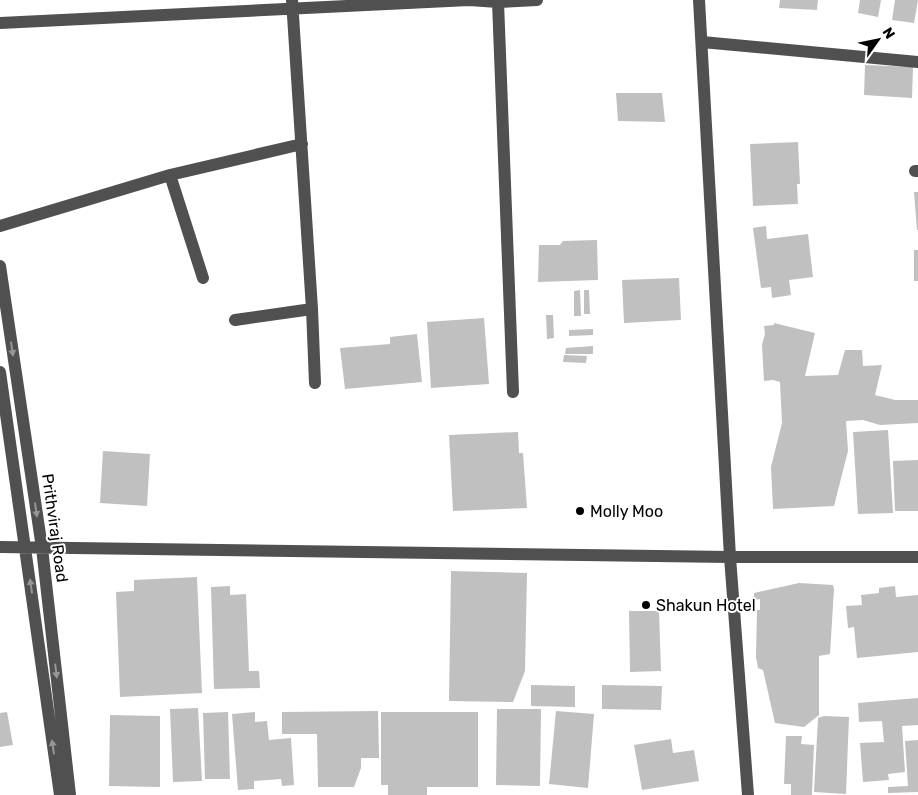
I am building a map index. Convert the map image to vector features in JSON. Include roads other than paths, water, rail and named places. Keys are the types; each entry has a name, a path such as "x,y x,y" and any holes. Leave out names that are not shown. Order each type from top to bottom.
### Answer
{"street":[{"path":"0,23 292,4 537,0"},
{"path":"699,0 730,557 748,795"},
{"path":"498,2 513,392"},
{"path":"292,4 302,144 315,383"},
{"path":"702,42 918,62"},
{"path":"0,226 170,175 302,144"},
{"path":"170,175 203,278"},
{"name":"Prithviraj Road","path":"0,266 42,548 70,795"},
{"path":"235,320 312,309"},
{"name":"Prithviraj Road","path":"0,372 60,795"},
{"path":"0,547 918,558"}],"place":[{"name":"Molly Moo","path":"580,511"},
{"name":"Shakun Hotel","path":"646,605"}]}
